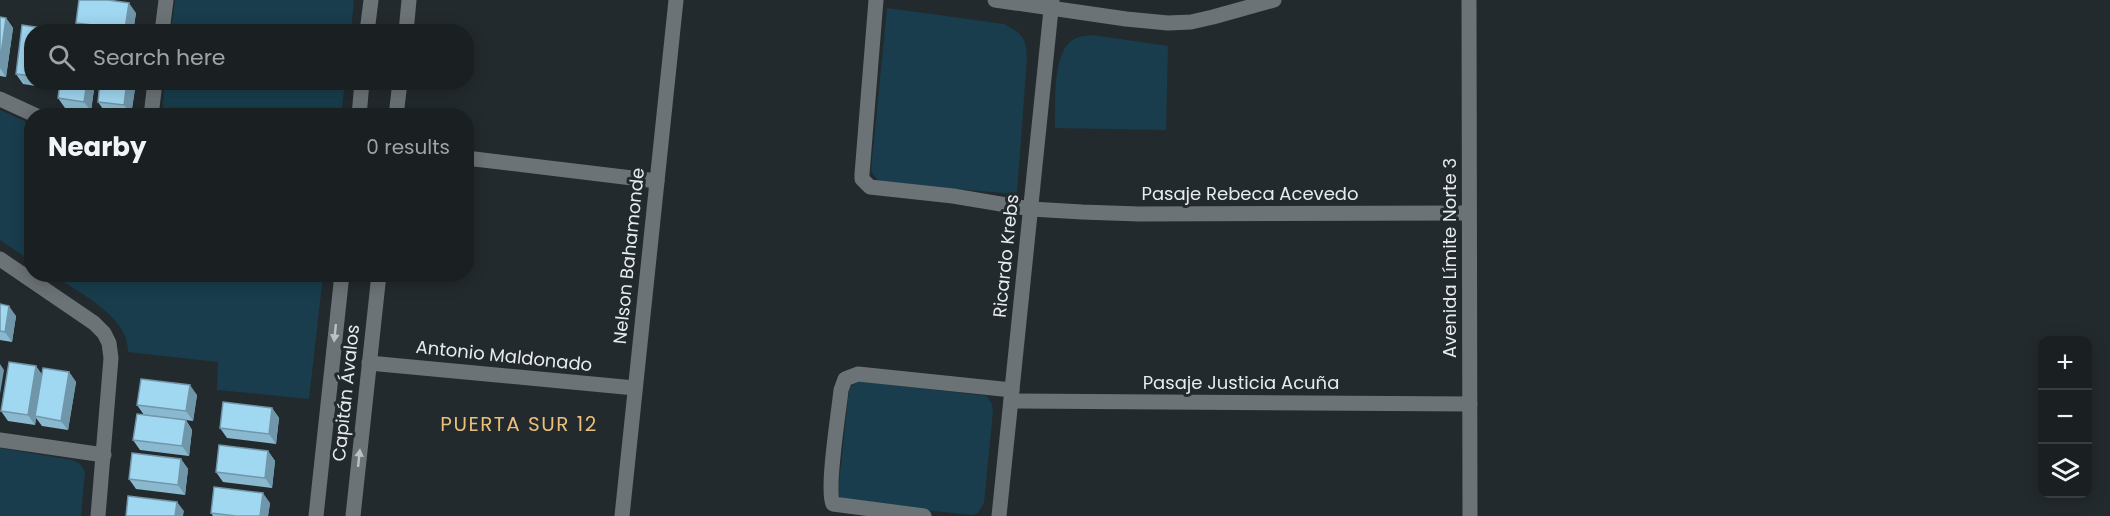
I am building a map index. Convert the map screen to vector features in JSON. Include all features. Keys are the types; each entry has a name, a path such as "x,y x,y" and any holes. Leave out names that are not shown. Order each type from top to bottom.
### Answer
{"street":[{"path":"163,24 166,0"},
{"path":"369,24 371,0"},
{"path":"407,24 409,0"},
{"name":"Nelson Bahamonde","path":"622,516 676,0"},
{"name":"Pasaje Rebeca Acevedo","path":"876,0 862,174 866,184 874,188 953,196 1031,209 1140,214 1469,213"},
{"path":"995,0 1052,4 1168,23 1191,22 1274,0"},
{"name":"Avenida Límite Norte 3","path":"1469,0 1470,516"},
{"name":"Ricardo Krebs","path":"999,516 1052,4"},
{"path":"152,108 154,90"},
{"path":"359,108 361,90"},
{"path":"397,108 399,90"},
{"path":"0,99 24,110"},
{"path":"474,159 657,181"},
{"path":"0,259 24,275"},
{"path":"34,282 89,320 104,333 109,343 111,358 98,516"},
{"name":"Capitán Ávalos","path":"316,516 341,282"},
{"name":"Capitán Ávalos","path":"353,516 378,282"},
{"name":"Antonio Maldonado","path":"369,363 635,388"},
{"name":"Pasaje Justicia Acuña","path":"924,516 833,504 830,497 832,469 841,390 846,379 858,374 1011,395 1470,404"},
{"path":"0,440 104,455"}],"shaded area":[{"path":"175,0 354,0 352,24 172,24"},
{"path":"887,8 1004,24 1022,37 1026,46 1027,59 1015,194 885,183 873,175 871,170"},
{"path":"1092,35 1168,46 1166,130 1055,128 1056,80 1061,55 1074,39"},
{"path":"164,90 344,90 342,108 163,108"},
{"path":"0,110 24,121 24,256 0,240"},
{"path":"63,282 322,282 309,399 217,390 218,362 128,352 126,339 120,327 111,316 88,297"},
{"path":"860,381 987,396 993,411 984,503 978,513 972,515 849,502 841,498 838,493 849,390"},
{"path":"0,448 73,460 80,464 85,472 81,516 0,516"}],"building":[{"path":"79,0 129,3 126,24 76,23"},
{"path":"0,17 6,18 0,62"},
{"path":"22,25 24,25 24,75 16,74"},
{"path":"59,90 86,90 84,102 58,98"},
{"path":"99,90 126,90 124,105 98,102"},
{"path":"0,304 9,306 5,332 0,331"},
{"path":"9,362 36,366 28,415 1,411"},
{"path":"43,368 69,372 61,421 35,416"},
{"path":"141,379 190,385 186,411 137,405"},
{"path":"223,402 272,408 269,434 220,428"},
{"path":"137,414 186,420 182,446 133,440"},
{"path":"219,445 268,451 265,478 216,472"},
{"path":"132,453 181,459 178,485 129,479"},
{"path":"214,487 263,493 260,516 211,513"},
{"path":"128,496 177,502 175,516 126,516"}],"district":[{"name":"PUERTA SUR 12","path":"519,424"}]}
